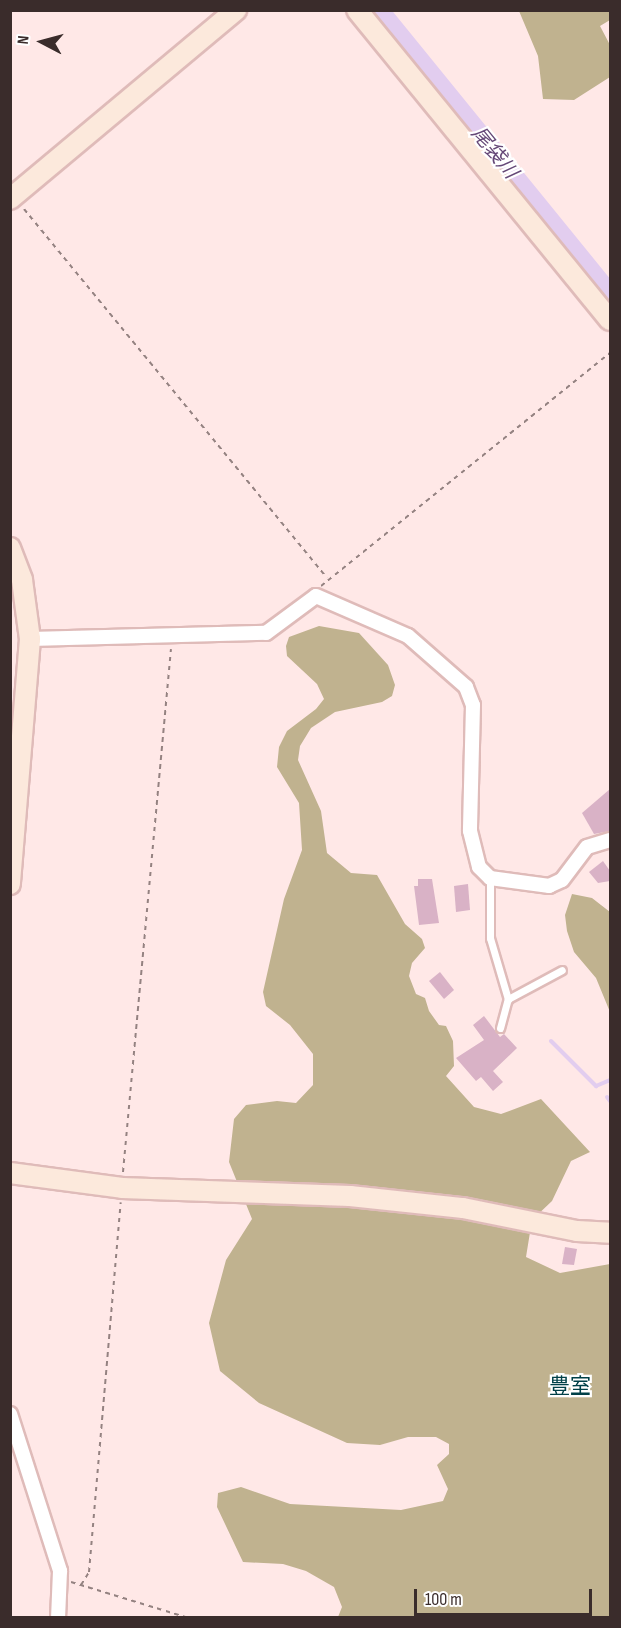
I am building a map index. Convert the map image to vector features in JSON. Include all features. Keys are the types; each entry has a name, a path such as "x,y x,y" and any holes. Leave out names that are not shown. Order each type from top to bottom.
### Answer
{"street":[{"path":"12,198 236,10"},
{"path":"357,10 610,320"},
{"path":"10,548 22,580 30,639 10,884"},
{"path":"30,639 266,633 316,596 408,636 466,687 473,705 470,831 479,867 490,878 549,886 562,880 587,847 610,840"},
{"path":"10,1173 122,1188 350,1196 463,1208 610,1233"},
{"path":"10,1414 55,1550 60,1578 58,1617"}],"lane":[{"path":"490,878 490,938 508,999 500,1028"},
{"path":"508,999 562,970"}],"path":[{"path":"12,198 327,578"},
{"path":"316,596 327,578 610,353"},
{"path":"81,1585 89,1572 173,635"},
{"path":"60,1578 189,1617"}],"shaded area":[{"path":"519,11 610,11 610,20 600,26 610,45 610,77 574,100 543,99 538,56"},
{"path":"319,626 359,633 388,665 395,685 392,696 382,702 335,712 311,728 300,746 298,760 321,811 327,853 351,873 377,875 405,924 422,939 425,948 412,963 409,976 416,994 425,998 429,1011 439,1025 446,1026 453,1041 454,1066 446,1076 474,1107 501,1114 541,1099 590,1152 571,1161 552,1201 532,1220 526,1257 560,1273 610,1264 610,1617 338,1617 342,1607 334,1587 306,1571 283,1564 243,1562 217,1507 218,1493 241,1487 290,1504 401,1510 443,1501 448,1489 437,1465 449,1454 449,1444 436,1437 408,1437 380,1445 347,1443 259,1403 220,1371 209,1323 226,1260 252,1219 229,1162 234,1119 246,1105 277,1101 296,1103 313,1085 313,1054 290,1025 266,1006 263,992 284,899 302,850 299,803 277,767 279,747 287,731 316,709 324,699 317,684 287,656 286,646 289,637"},
{"path":"572,894 592,898 610,912 610,1012 596,978 574,952 567,931 565,915"}],"building":[{"path":"610,789 610,831 594,834 582,813"},
{"path":"603,861 610,871 610,881 598,883 589,872"},
{"path":"418,879 432,879 439,923 419,925 414,886 418,886"},
{"path":"468,884 470,910 456,912 454,886"},
{"path":"440,972 454,990 444,999 429,981"},
{"path":"484,1016 500,1037 504,1034 517,1048 493,1071 503,1082 493,1091 481,1077 476,1081 456,1058 484,1040 473,1025"},
{"path":"565,1247 577,1249 574,1265 562,1264"}],"waterway":[{"name":"尾袋川","path":"378,10 610,295"},
{"path":"551,1041 596,1086 610,1080"},
{"path":"607,1097 610,1101"}],"district":[{"name":"豊室","path":"570,1387"}]}
